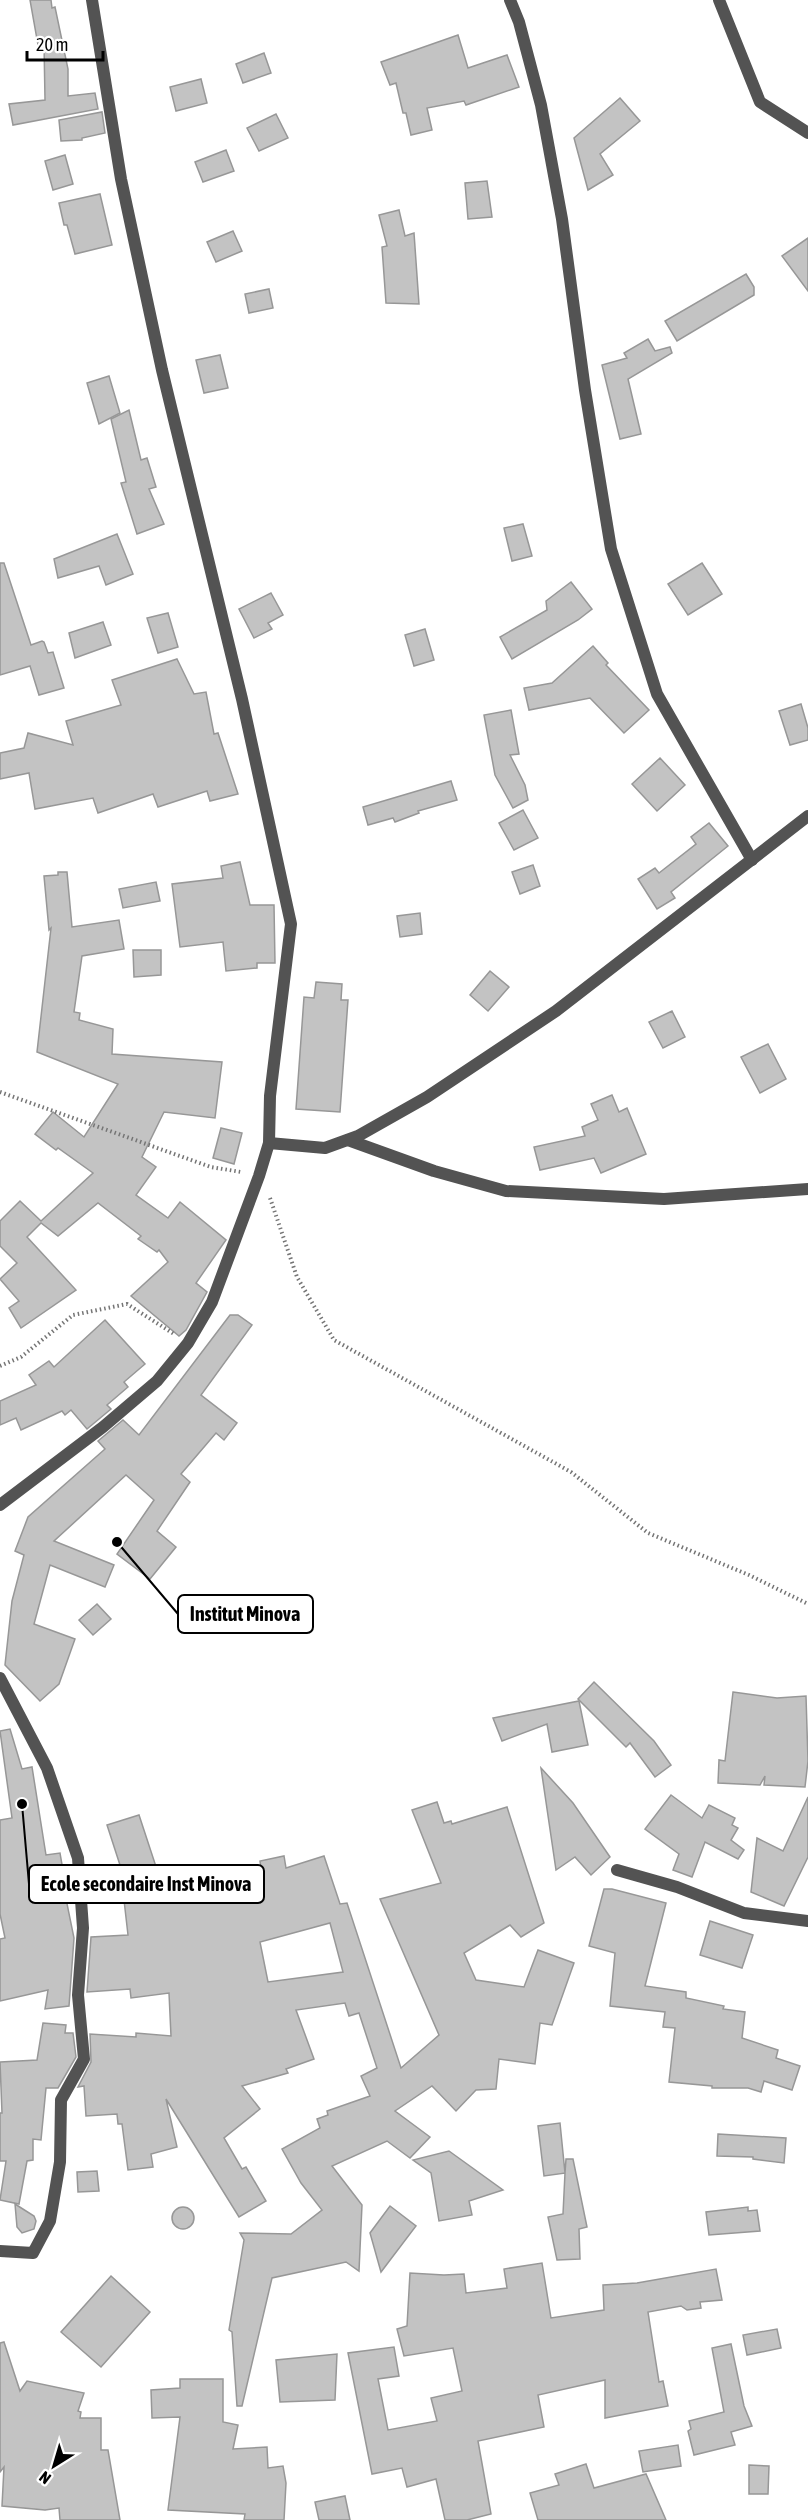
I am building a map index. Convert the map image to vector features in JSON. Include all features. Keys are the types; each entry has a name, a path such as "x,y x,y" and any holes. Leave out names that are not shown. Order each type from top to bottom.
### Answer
{"street":[{"path":"0,1505 103,1427 157,1381 188,1343 212,1302 269,1143 270,1096 291,924 242,699 162,370 121,179 92,0"},
{"path":"510,0 519,22 542,105 562,219 585,390 611,549 657,694 752,860"},
{"path":"719,0 760,102 808,133"},
{"path":"269,1143 326,1148 358,1137 428,1097 556,1011 808,816"},
{"path":"348,1140 434,1171 506,1191 664,1199 808,1189"},
{"path":"0,1678 48,1768 78,1858 83,1928 78,1995 84,2059 61,2100 60,2162 50,2221 33,2253 0,2251"},
{"path":"617,1870 677,1887 744,1913 808,1921"}],"path":[{"path":"0,1092 211,1167 259,1176 277,1214 297,1277 334,1340 571,1472 648,1533 749,1575 808,1604"},
{"path":"0,1366 21,1357 73,1315 127,1304 188,1343"}],"building":[{"path":"30,0 51,0 52,8 55,7 68,69 68,96 95,93 98,109 13,125 9,104 45,100 44,44 38,45"},
{"path":"458,35 468,68 507,55 519,87 466,105 464,101 427,108 432,130 411,135 396,83 390,85 381,62"},
{"path":"264,53 271,73 243,83 236,64"},
{"path":"201,79 207,103 176,111 170,87"},
{"path":"620,98 640,121 600,154 613,175 588,190 574,138"},
{"path":"102,112 105,133 82,138 82,140 61,141 59,120"},
{"path":"276,114 288,138 259,151 247,128"},
{"path":"226,150 234,171 203,182 195,162"},
{"path":"65,155 73,184 53,190 45,161"},
{"path":"487,181 492,217 468,219 465,183"},
{"path":"100,194 112,245 75,254 67,225 64,225 59,203"},
{"path":"399,210 405,236 414,233 419,304 386,303 382,247 387,246 379,215"},
{"path":"233,231 242,251 216,262 207,242"},
{"path":"808,238 808,291 782,256"},
{"path":"746,274 754,287 754,295 677,341 665,321"},
{"path":"269,289 273,308 249,313 245,294"},
{"path":"648,339 655,351 670,347 672,353 628,379 641,434 620,439 602,365 627,358 624,353"},
{"path":"220,355 228,388 204,393 196,360"},
{"path":"109,376 120,413 99,424 87,383"},
{"path":"129,410 141,460 147,458 156,487 149,489 164,524 137,534 121,483 126,482 111,419"},
{"path":"523,524 532,556 512,561 504,528"},
{"path":"117,534 133,574 106,585 99,566 58,578 54,559"},
{"path":"0,563 4,563 31,645 42,641 48,653 53,652 64,688 39,695 30,666 0,675"},
{"path":"702,563 722,594 688,615 668,584"},
{"path":"571,582 592,609 578,620 512,659 500,637 547,610 546,601"},
{"path":"271,593 283,615 268,623 272,629 254,638 239,609"},
{"path":"168,613 178,647 158,653 147,618"},
{"path":"103,622 111,645 75,658 69,633"},
{"path":"425,629 434,660 414,666 405,635"},
{"path":"593,646 608,663 606,665 649,710 624,733 590,698 529,710 524,688 552,683"},
{"path":"177,659 194,694 206,692 214,734 218,733 238,794 210,801 207,791 158,807 153,794 98,813 93,798 35,809 29,773 0,779 0,753 24,748 28,733 73,745 66,721 121,705 112,680"},
{"path":"801,704 808,728 808,740 790,745 779,711"},
{"path":"511,710 519,754 510,755 525,785 528,800 513,808 495,775 484,715"},
{"path":"660,758 685,785 657,811 632,784"},
{"path":"451,781 457,800 418,811 419,813 395,822 393,818 368,825 363,807"},
{"path":"523,810 538,838 514,850 499,823"},
{"path":"709,823 728,846 671,892 675,898 657,909 638,879 655,868 659,873 696,844 691,837"},
{"path":"240,862 250,905 274,905 275,963 257,963 257,968 226,971 223,942 180,947 172,884 223,878 221,866"},
{"path":"533,865 540,886 520,894 512,872"},
{"path":"58,872 67,872 72,927 119,920 124,949 82,956 74,1012 80,1013 79,1020 113,1029 112,1054 222,1062 215,1118 164,1112 142,1157 156,1167 136,1195 168,1218 180,1202 226,1240 196,1283 207,1292 186,1330 179,1336 131,1296 168,1262 159,1250 157,1252 138,1239 141,1236 98,1203 58,1236 41,1223 27,1237 76,1290 21,1328 9,1308 19,1301 0,1279 17,1263 0,1246 0,1221 20,1201 41,1221 93,1173 35,1134 53,1112 84,1137 118,1084 37,1052 51,928 49,930 44,876 58,875"},
{"path":"156,882 160,901 123,908 119,889"},
{"path":"420,913 422,934 400,937 397,916"},
{"path":"133,950 161,950 161,975 134,977"},
{"path":"490,971 509,987 488,1011 470,995"},
{"path":"316,982 342,984 341,1000 348,1000 340,1112 296,1109 304,997 314,998"},
{"path":"672,1011 685,1037 663,1048 649,1022"},
{"path":"768,1044 786,1079 760,1093 741,1057"},
{"path":"612,1095 619,1112 627,1108 646,1154 601,1173 594,1158 540,1170 534,1147 585,1136 582,1127 598,1120 591,1104"},
{"path":"221,1128 242,1133 234,1164 213,1158"},
{"path":"230,1315 238,1315 252,1325 201,1395 237,1423 224,1440 216,1433 181,1474 190,1482 157,1531 176,1547 150,1579 117,1554 154,1500 126,1475 54,1541 114,1565 105,1587 50,1565 34,1624 75,1639 59,1684 40,1701 5,1665 12,1601 24,1555 15,1551 28,1517 105,1449 98,1441 123,1420 139,1435"},
{"path":"105,1320 145,1364 124,1382 128,1387 107,1405 111,1409 87,1429 71,1410 65,1415 62,1411 21,1430 16,1418 0,1425 0,1401 36,1385 29,1375 49,1361 54,1367"},
{"path":"97,1604 111,1619 93,1635 79,1620"},
{"path":"594,1682 654,1741 671,1765 655,1777 630,1743 626,1747 578,1699"},
{"path":"733,1692 777,1698 806,1696 808,1761 805,1787 764,1785 765,1776 760,1785 718,1783 719,1760 725,1761"},
{"path":"579,1701 588,1745 552,1752 547,1724 502,1741 493,1718"},
{"path":"10,1729 22,1769 32,1767 46,1855 60,1853 74,1938 69,2006 45,2009 48,1990 0,2001 0,1939 5,1938 0,1914 0,1820 12,1818 0,1731"},
{"path":"541,1768 573,1803 610,1857 591,1875 575,1857 556,1870"},
{"path":"671,1795 702,1818 709,1805 735,1818 732,1825 738,1828 731,1840 744,1850 738,1859 705,1842 692,1877 673,1870 679,1854 645,1829"},
{"path":"808,1797 808,1857 784,1906 751,1892 757,1838 783,1851"},
{"path":"437,1802 444,1823 451,1821 452,1824 507,1807 544,1923 521,1937 510,1925 464,1953 476,1980 524,1987 538,1950 574,1963 552,2025 540,2023 535,2064 499,2059 496,2089 476,2090 456,2111 432,2086 395,2111 430,2137 410,2158 387,2141 332,2166 362,2205 359,2271 346,2262 272,2278 242,2406 237,2406 232,2332 229,2330 244,2240 240,2233 291,2234 322,2210 301,2183 282,2149 320,2128 317,2119 328,2115 327,2111 370,2096 361,2076 377,2068 359,2013 349,2016 345,2003 296,2010 314,2059 286,2069 288,2073 242,2086 260,2109 224,2138 242,2169 246,2167 266,2201 239,2217 166,2099 177,2147 151,2154 153,2167 128,2170 122,2124 118,2124 117,2114 86,2116 84,2086 78,2087 91,2062 90,2034 136,2037 136,2033 171,2036 169,1993 131,1998 130,1989 87,1992 91,1937 128,1935 124,1900 131,1899 107,1825 139,1815 163,1888 216,1882 216,1870 261,1868 260,1861 284,1856 286,1868 324,1856 340,1904 347,1903 401,2068 439,2035 380,1899 441,1883 412,1810","holes":["330,1923 343,1972 268,1982 260,1942"]},
{"path":"604,1889 666,1903 645,1986 686,1992 686,1998 724,2006 723,2009 745,2012 742,2038 778,2050 776,2058 800,2066 792,2090 764,2081 761,2092 748,2088 712,2088 712,2086 669,2082 675,2028 663,2027 665,2012 610,2006 615,1953 589,1946"},
{"path":"710,1921 753,1935 742,1968 700,1955"},
{"path":"43,2023 66,2025 65,2033 73,2033 76,2057 58,2088 46,2088 41,2140 33,2139 33,2160 27,2161 19,2204 0,2200 6,2161 0,2161 0,2113 2,2113 0,2062 37,2060"},
{"path":"560,2123 565,2173 544,2176 538,2126"},
{"path":"718,2134 786,2138 784,2163 753,2159 753,2157 717,2156"},
{"path":"449,2151 503,2190 469,2201 472,2215 439,2221 431,2173 413,2160"},
{"path":"566,2159 573,2159 587,2227 579,2229 580,2259 557,2260 548,2217 563,2214"},
{"path":"97,2171 99,2191 78,2192 77,2172"},
{"path":"15,2204 34,2216 36,2221 34,2229 22,2233 17,2227"},
{"path":"390,2206 416,2226 381,2272 370,2233"},
{"path":"183,2207 191,2210 194,2218 191,2226 183,2229 175,2226 172,2218 175,2210"},
{"path":"748,2207 748,2211 757,2210 760,2231 709,2235 706,2212"},
{"path":"542,2263 551,2318 604,2310 603,2285 637,2283 716,2269 722,2300 700,2302 701,2308 687,2310 681,2306 648,2312 659,2382 663,2381 668,2406 605,2418 605,2380 538,2395 544,2427 478,2441 491,2514 467,2520 445,2520 436,2479 407,2487 402,2468 372,2474 348,2353 394,2347 399,2376 378,2379 388,2430 437,2421 431,2398 462,2391 453,2348 404,2356 397,2329 407,2326 410,2273 464,2274 466,2293 507,2288 504,2269"},
{"path":"111,2276 150,2312 101,2367 61,2332"},
{"path":"777,2329 781,2348 747,2355 743,2335"},
{"path":"4,2342 20,2391 27,2381 84,2393 78,2411 81,2412 80,2418 101,2418 101,2450 108,2450 120,2520 60,2520 59,2508 45,2510 2,2506 4,2467 0,2472 0,2343"},
{"path":"731,2344 744,2406 752,2426 731,2432 735,2445 694,2455 688,2431 691,2429 689,2421 724,2412 712,2348"},
{"path":"337,2354 335,2400 280,2402 276,2360"},
{"path":"180,2379 223,2379 223,2422 238,2425 233,2449 267,2447 268,2468 283,2466 286,2483 284,2520 244,2520 245,2514 168,2510 180,2417 152,2418 151,2390 180,2388"},
{"path":"678,2445 681,2466 643,2472 639,2451"},
{"path":"586,2464 594,2488 646,2474 666,2520 538,2520 530,2493 559,2485 555,2474"},
{"path":"749,2465 769,2466 768,2494 749,2494"},
{"path":"345,2496 350,2520 319,2520 315,2502"}],"place":[{"name":"Institut Minova","path":"117,1542"},
{"name":"Ecole secondaire Inst Minova","path":"22,1804"}]}
